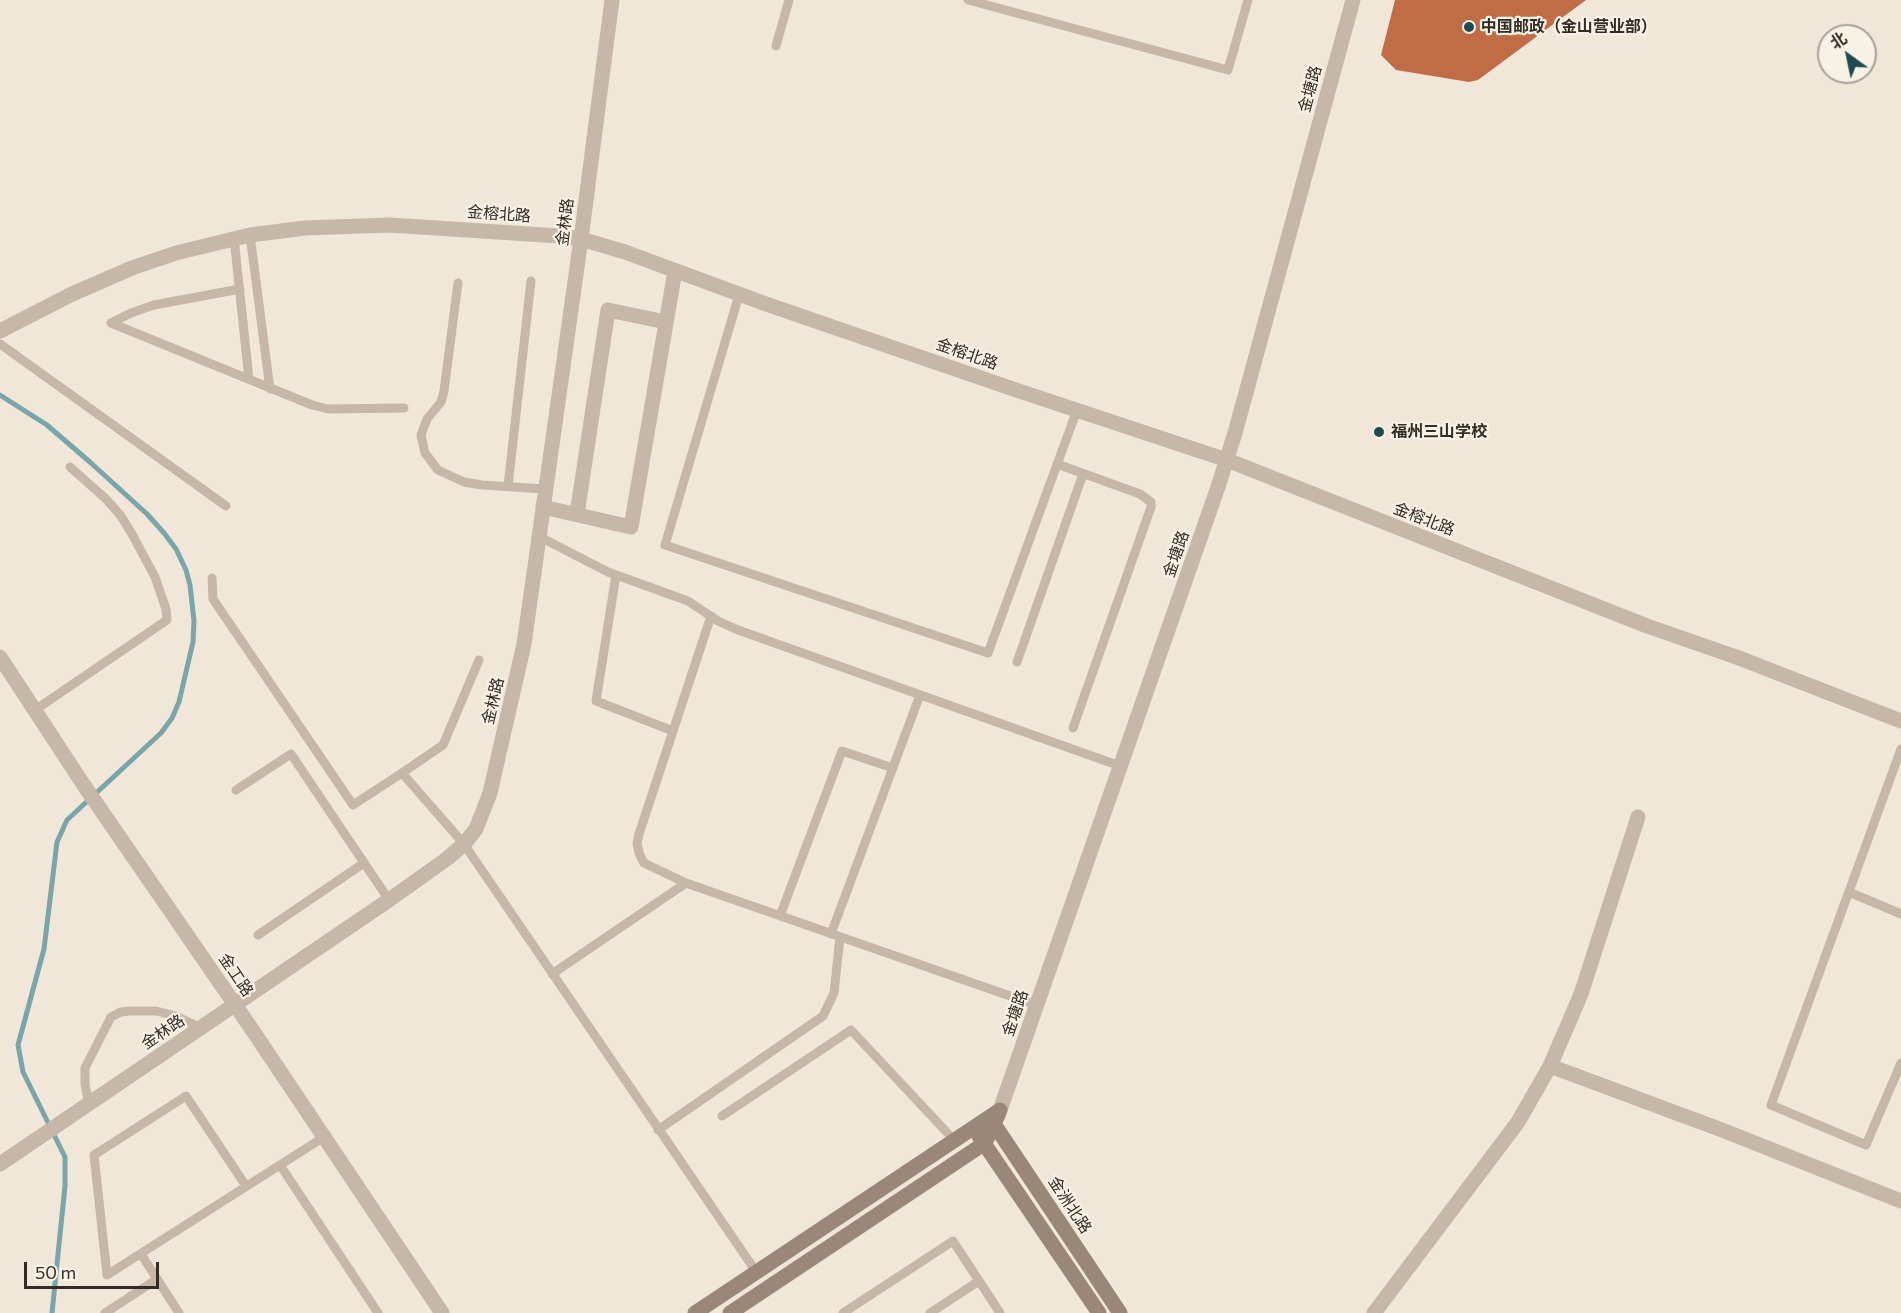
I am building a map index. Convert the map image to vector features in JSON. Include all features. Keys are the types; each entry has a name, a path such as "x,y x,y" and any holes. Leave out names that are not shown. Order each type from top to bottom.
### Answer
{"main road":[{"path":"697,1312 994,1117"},
{"name":"金塘路","path":"985,1143 994,1117"},
{"name":"金洲北路","path":"994,1117 1120,1313"},
{"path":"974,1128 1099,1313"},
{"path":"730,1313 985,1143"}],"street":[{"name":"金林路","path":"0,1164 389,900 448,858 476,829 484,812 511,709 524,644 612,0"},
{"name":"金塘路","path":"994,1117 1036,1005 1227,460 1353,0"},
{"name":"金榕北路","path":"0,331 72,294 132,268 176,253 234,238 305,228 390,225 581,239 601,244 739,295 1227,460 1647,626 1739,658 1901,721"},
{"path":"543,507 632,527 675,271"},
{"path":"577,514 608,310 666,322"},
{"name":"金工路","path":"0,657 442,1313"},
{"path":"1374,1313 1518,1122 1550,1066 1581,994 1638,817"},
{"path":"1550,1066 1722,1130 1901,1201"}],"lane":[{"path":"776,46 789,0"},
{"path":"969,0 1228,70 1248,0"},
{"path":"250,236 270,389"},
{"path":"234,238 249,379"},
{"path":"508,486 531,281"},
{"path":"458,283 444,391 441,402 427,419 423,428 422,444 431,463 447,475 464,482 545,489"},
{"path":"240,289 154,304 111,323 295,399 328,409 404,408"},
{"path":"739,295 665,544 988,653 1077,410"},
{"path":"0,344 226,506"},
{"path":"1057,464 1140,494 1151,502 1073,728"},
{"path":"34,710 167,620 166,609 155,578 121,516 106,499 70,467"},
{"path":"1017,662 1083,474"},
{"path":"538,536 616,575 688,601 738,630 1120,766"},
{"path":"616,575 596,701 673,731"},
{"path":"212,578 213,599 352,805 443,746 479,660"},
{"path":"711,616 637,843 644,863 686,883 1036,1005"},
{"path":"658,1130 823,1016 834,993 836,935 920,695"},
{"path":"1901,749 1899,762 1772,1105 1866,1145 1901,1063"},
{"path":"780,916 842,751 893,768"},
{"path":"236,790 291,754 389,900"},
{"path":"402,773 464,844 757,1273"},
{"path":"258,935 364,863"},
{"path":"552,974 686,883"},
{"path":"1849,892 1901,914"},
{"path":"87,1105 85,1068 111,1017 130,1011 156,1011 176,1016 201,1028"},
{"path":"723,1116 851,1030 955,1141"},
{"path":"246,1186 186,1096 94,1155 107,1275 324,1137"},
{"path":"280,1165 378,1313"},
{"path":"843,1313 953,1241 1000,1313"},
{"path":"141,1254 179,1313"},
{"path":"105,1313 157,1279"},
{"path":"930,1313 979,1281"}],"building":[{"name":"中国邮政（金山营业部）","path":"1395,0 1586,0 1478,80 1469,82 1396,70 1381,55"}],"waterway":[{"path":"0,395 47,425 147,514 164,533 176,549 186,570 194,621 193,642 179,702 172,718 161,733 67,820 57,842 44,949 18,1045 23,1072 65,1157 65,1186 52,1313"}],"place":[{"name":"中国邮政（金山营业部）","path":"1469,27"},
{"name":"福州三山学校","path":"1379,432"}]}
